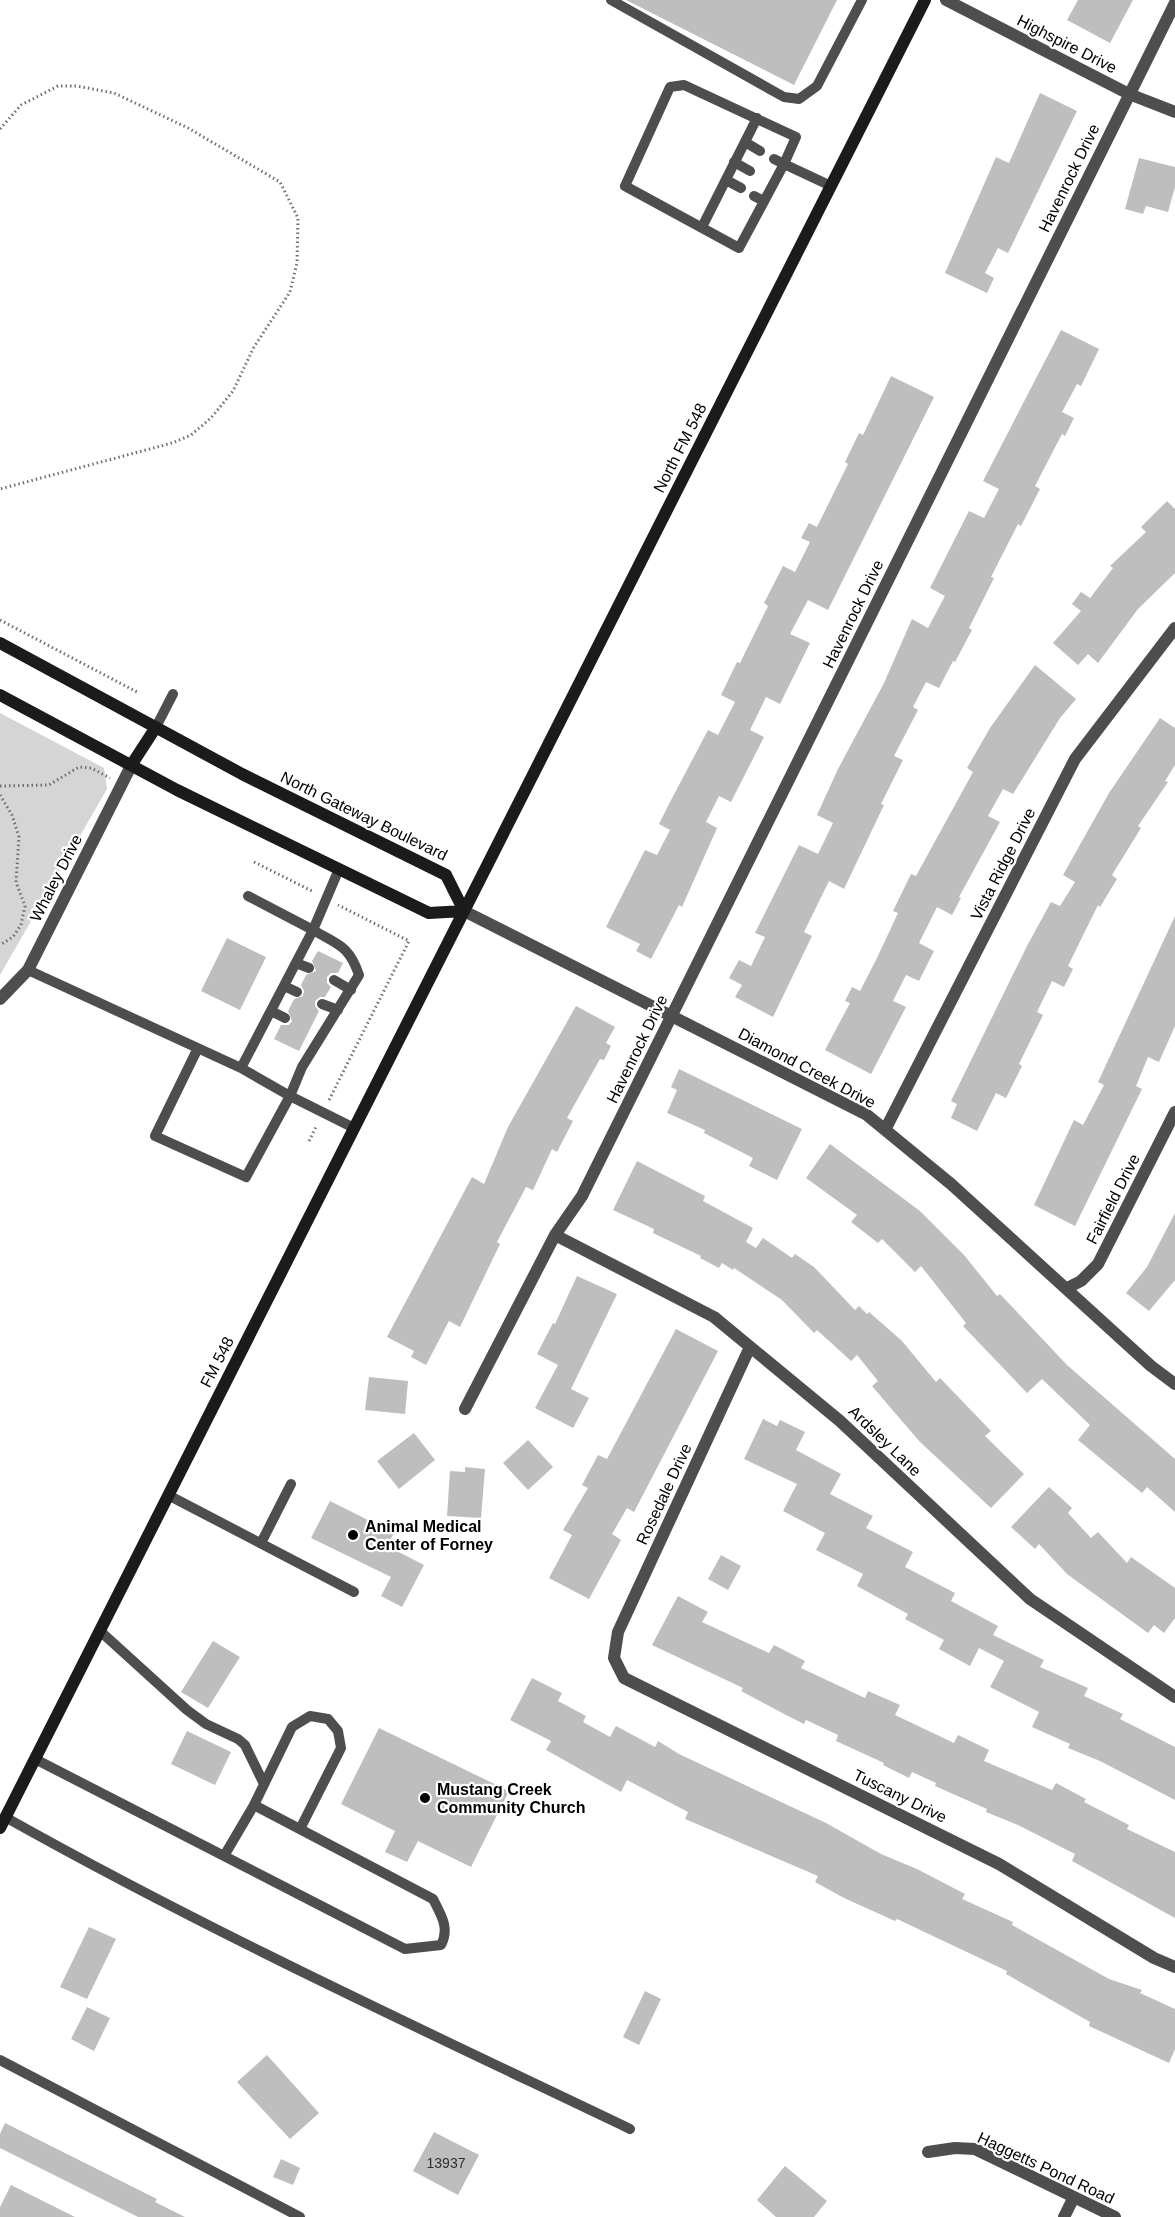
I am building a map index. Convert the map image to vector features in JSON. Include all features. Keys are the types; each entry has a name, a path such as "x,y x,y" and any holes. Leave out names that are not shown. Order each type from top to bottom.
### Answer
{"main road":[{"name":"North FM 548","path":"464,911 925,0"},
{"name":"North Gateway Boulevard","path":"0,643 242,774 446,875 464,911"},
{"path":"0,695 177,790 429,913 464,911"},
{"path":"132,764 156,728"},
{"name":"FM 548","path":"3,1823 464,911"}],"street":[{"name":"Highspire Drive","path":"946,0 1130,94 1175,112"},
{"name":"Havenrock Drive","path":"465,1409 555,1235 582,1196 1175,3"},
{"name":"Vista Ridge Drive","path":"885,1130 1075,759 1175,628"},
{"name":"Whaley Drive","path":"0,999 28,970 132,764"},
{"name":"Diamond Creek Drive","path":"464,911 867,1115 951,1184 1151,1366 1175,1384"},
{"name":"Fairfield Drive","path":"1067,1288 1081,1281 1098,1264 1175,1112"},
{"name":"Ardsley Lane","path":"555,1235 714,1317 840,1421 1030,1599 1175,1697"},
{"name":"Rosedale Drive","path":"614,1658 618,1632 750,1347"},
{"name":"Tuscany Drive","path":"614,1658 624,1678 999,1864 1154,1958 1175,1966"},
{"name":"Haggetts Pond Road","path":"928,2152 955,2148 975,2149 1115,2217"},
{"path":"1064,2217 1074,2197"}],"lane":[{"path":"611,0 784,97 799,99 817,86 862,0"},
{"path":"684,85 757,118 796,137 740,248 626,186 670,87 684,85"},
{"path":"702,227 757,118"},
{"path":"745,142 760,151"},
{"path":"774,159 831,186"},
{"path":"734,162 750,171"},
{"path":"764,178 774,184"},
{"path":"726,180 741,188"},
{"path":"754,196 764,201"},
{"path":"156,728 173,694"},
{"path":"241,1068 313,930 339,869"},
{"path":"196,1050 155,1136 246,1177 290,1096 302,1067 359,975 353,957 345,948 248,896"},
{"path":"296,963 309,968"},
{"path":"28,970 196,1050 241,1068 354,1128"},
{"path":"334,980 351,990"},
{"path":"284,986 297,992"},
{"path":"322,1004 338,1010"},
{"path":"271,1011 285,1018"},
{"path":"310,1029 322,1035"},
{"path":"261,1544 291,1484"},
{"path":"168,1495 354,1592"},
{"path":"99,1631 187,1710 206,1724 238,1739 245,1745 264,1784"},
{"path":"224,1856 254,1804 292,1727 310,1716 328,1719 338,1731 341,1748 300,1829"},
{"path":"35,1759 405,1949 441,1945 445,1937 444,1920 433,1899 254,1804"},
{"path":"3,1823 630,2129"},
{"path":"0,2060 300,2217"}],"path":[{"path":"0,129 21,105 58,86 77,86 114,93 188,128 280,182 298,218 297,263 290,292 254,347 233,391 211,418 191,435 172,443 0,489"},
{"path":"0,620 137,692"},
{"path":"0,786 49,785 79,767 91,768 122,785"},
{"path":"0,795 12,815 19,837 16,882 25,906 21,925 13,937 0,945"}],"shaded area":[{"path":"0,713 104,768 107,789 0,975"}],"building":[{"path":"626,0 837,0 794,85"},
{"path":"1078,0 1133,0 1110,43 1067,20"},
{"path":"1040,93 1077,111 1008,253 998,248 985,273 994,278 987,293 945,273 996,157 1009,163"},
{"path":"1139,158 1175,167 1175,187 1168,212 1146,206 1143,214 1125,209"},
{"path":"1061,330 1099,349 1081,386 1077,384 1062,412 1074,418 1065,436 1062,434 1035,486 1040,489 1021,526 1018,524 991,577 994,578 969,628 972,630 955,662 953,661 939,688 926,682 913,707 918,710 894,756 903,760 881,804 884,805 844,889 829,881 804,932 812,936 773,1017 735,997 742,985 729,978 739,960 751,966 765,937 755,933 799,845 818,854 833,823 817,815 838,769 884,683 912,619 928,628 945,596 930,588 969,511 984,518 999,489 983,481"},
{"path":"891,376 934,397 828,610 808,600 790,634 810,643 780,704 766,697 750,730 764,737 731,802 719,796 706,822 717,828 682,907 679,905 651,959 636,951 640,944 606,927 645,850 657,855 670,830 659,824 708,730 718,735 735,702 721,695 737,662 740,663 768,606 764,603 783,566 795,572 810,542 801,538 809,523 817,527 848,464 845,462 859,433 863,435"},
{"path":"1167,501 1175,509 1175,573 1138,609 1098,663 1088,654 1078,665 1053,643 1081,611 1072,604 1081,592 1090,598 1113,568 1110,566 1146,532 1141,527"},
{"path":"1035,665 1076,699 1060,718 1013,794 1003,789 988,816 1000,822 959,897 961,898 952,915 937,907 919,943 934,951 919,981 906,975 893,1001 906,1007 871,1074 825,1050 850,1003 845,1001 852,987 860,991 876,960 898,913 893,911 911,874 916,876 973,772 967,768 990,728"},
{"path":"1160,718 1175,728 1175,765 1165,781 1168,782 1138,826 1141,828 1112,875 1117,879 1100,907 1098,905 1068,966 1073,969 1064,987 1052,981 1037,1012 1043,1015 1019,1064 1022,1066 1006,1098 996,1093 977,1131 951,1118 957,1104 951,1101 1051,902 1060,906 1075,882 1063,875 1109,793"},
{"path":"1175,916 1175,1026 1159,1062 1148,1057 1136,1086 1142,1089 1075,1226 1034,1205 1074,1120 1083,1125 1104,1085 1098,1082"},
{"path":"227,938 266,957 240,1010 201,991"},
{"path":"318,951 343,963 338,973 331,973 327,977 327,983 331,987 325,997 320,997 315,1001 315,1006 319,1011 299,1051 274,1039 281,1025 289,1025 292,1021 288,1011 294,999 303,996 304,991 301,985 306,975 316,971 312,961"},
{"path":"576,1006 615,1027 606,1043 611,1046 604,1060 600,1059 567,1118 573,1121 557,1152 552,1149 533,1190 526,1187 497,1242 500,1244 460,1327 449,1321 426,1365 411,1357 414,1351 387,1337 472,1177 484,1184 508,1127"},
{"path":"679,1069 802,1129 777,1180 749,1166 753,1158 704,1133 705,1130 667,1113 677,1090 671,1087"},
{"path":"830,1144 920,1211 964,1255 997,1296 1000,1294 1067,1365 1175,1459 1175,1512 1147,1487 1142,1493 1078,1440 1090,1425 1042,1379 1027,1393 963,1326 966,1323 921,1266 915,1272 882,1239 878,1243 851,1222 857,1215 806,1178"},
{"path":"637,1161 705,1196 703,1201 753,1228 746,1242 756,1248 763,1238 792,1258 795,1254 814,1267 855,1310 859,1306 867,1314 869,1312 902,1341 936,1382 940,1378 991,1431 985,1436 1024,1474 991,1508 920,1442 872,1386 878,1381 857,1355 851,1361 817,1330 814,1333 782,1300 734,1268 733,1270 722,1263 719,1268 700,1258 701,1256 653,1233 654,1229 613,1210"},
{"path":"1175,1213 1175,1280 1149,1311 1126,1293 1147,1267"},
{"path":"577,1276 617,1294 571,1389 589,1398 573,1428 535,1408 558,1365 537,1354 553,1323 555,1324"},
{"path":"676,1329 718,1351 634,1512 627,1508 612,1534 621,1540 589,1599 549,1578 572,1535 563,1530 588,1488 582,1485 598,1455 607,1459"},
{"path":"369,1377 408,1381 405,1414 365,1410"},
{"path":"763,1419 777,1426 780,1420 805,1432 796,1450 841,1474 830,1494 873,1516 866,1528 913,1552 905,1567 955,1593 951,1601 998,1626 993,1635 1044,1660 1040,1667 1088,1688 1084,1696 1123,1714 1120,1719 1175,1747 1175,1800 1100,1761 1068,1748 1070,1744 1032,1727 1039,1712 990,1687 1004,1661 979,1648 970,1666 939,1649 944,1640 905,1619 908,1614 857,1586 863,1574 816,1550 825,1533 783,1511 797,1484 744,1459"},
{"path":"414,1433 435,1460 399,1489 377,1461"},
{"path":"528,1440 553,1467 528,1490 503,1463"},
{"path":"465,1467 485,1469 481,1518 447,1516 450,1471 465,1472"},
{"path":"1049,1487 1072,1508 1068,1513 1091,1538 1098,1532 1127,1563 1131,1557 1175,1588 1175,1618 1164,1633 1154,1625 1148,1633 1067,1574 1039,1544 1035,1549 1011,1527"},
{"name":"Animal Medical Center of Forney","path":"330,1501 394,1533 387,1546 424,1565 402,1607 381,1596 391,1577 311,1538"},
{"path":"721,1555 741,1566 728,1590 708,1579"},
{"path":"678,1596 708,1612 702,1622 769,1653 774,1645 805,1661 801,1668 865,1698 868,1691 900,1705 895,1715 954,1743 958,1735 989,1750 984,1761 1052,1790 1056,1783 1086,1799 1084,1802 1129,1825 1127,1829 1175,1852 1175,1918 1072,1861 1075,1854 1018,1825 986,1812 987,1809 935,1786 936,1783 912,1772 909,1778 883,1765 884,1763 836,1741 838,1735 806,1720 804,1724 741,1691 743,1688 652,1645"},
{"path":"213,1641 240,1657 208,1708 181,1692"},
{"path":"532,1678 562,1693 558,1701 586,1716 583,1722 610,1737 616,1726 655,1747 658,1741 679,1754 826,1823 881,1854 917,1869 965,1894 962,1899 1013,1922 1012,1925 1109,1979 1142,1990 1140,1993 1175,2009 1175,2049 1169,2063 1089,2026 1090,2022 1006,1974 1007,1971 897,1919 895,1921 844,1898 815,1882 818,1876 685,1819 688,1812 627,1780 621,1792 546,1750 551,1741 510,1720"},
{"name":"Mustang Creek Community Church","path":"379,1728 509,1791 471,1867 418,1841 407,1862 385,1852 395,1831 341,1804"},
{"path":"187,1731 231,1752 215,1785 171,1764"},
{"path":"89,1927 116,1939 87,1999 60,1987"},
{"path":"645,1991 661,1999 639,2045 623,2037"},
{"path":"87,2007 110,2018 94,2051 71,2039"},
{"path":"267,2055 319,2113 290,2139 237,2082"},
{"path":"5,2123 157,2199 155,2202 185,2217 138,2217 0,2148 0,2134"},
{"path":"434,2132 479,2155 458,2195 413,2171"},
{"path":"281,2159 300,2168 293,2185 273,2177"},
{"path":"785,2166 827,2201 814,2217 776,2217 757,2200"},
{"path":"11,2185 75,2217 0,2217 0,2207"}],"place":[{"name":"Animal Medical Center of Forney","path":"353,1535"},
{"name":"Mustang Creek Community Church","path":"425,1798"}]}
